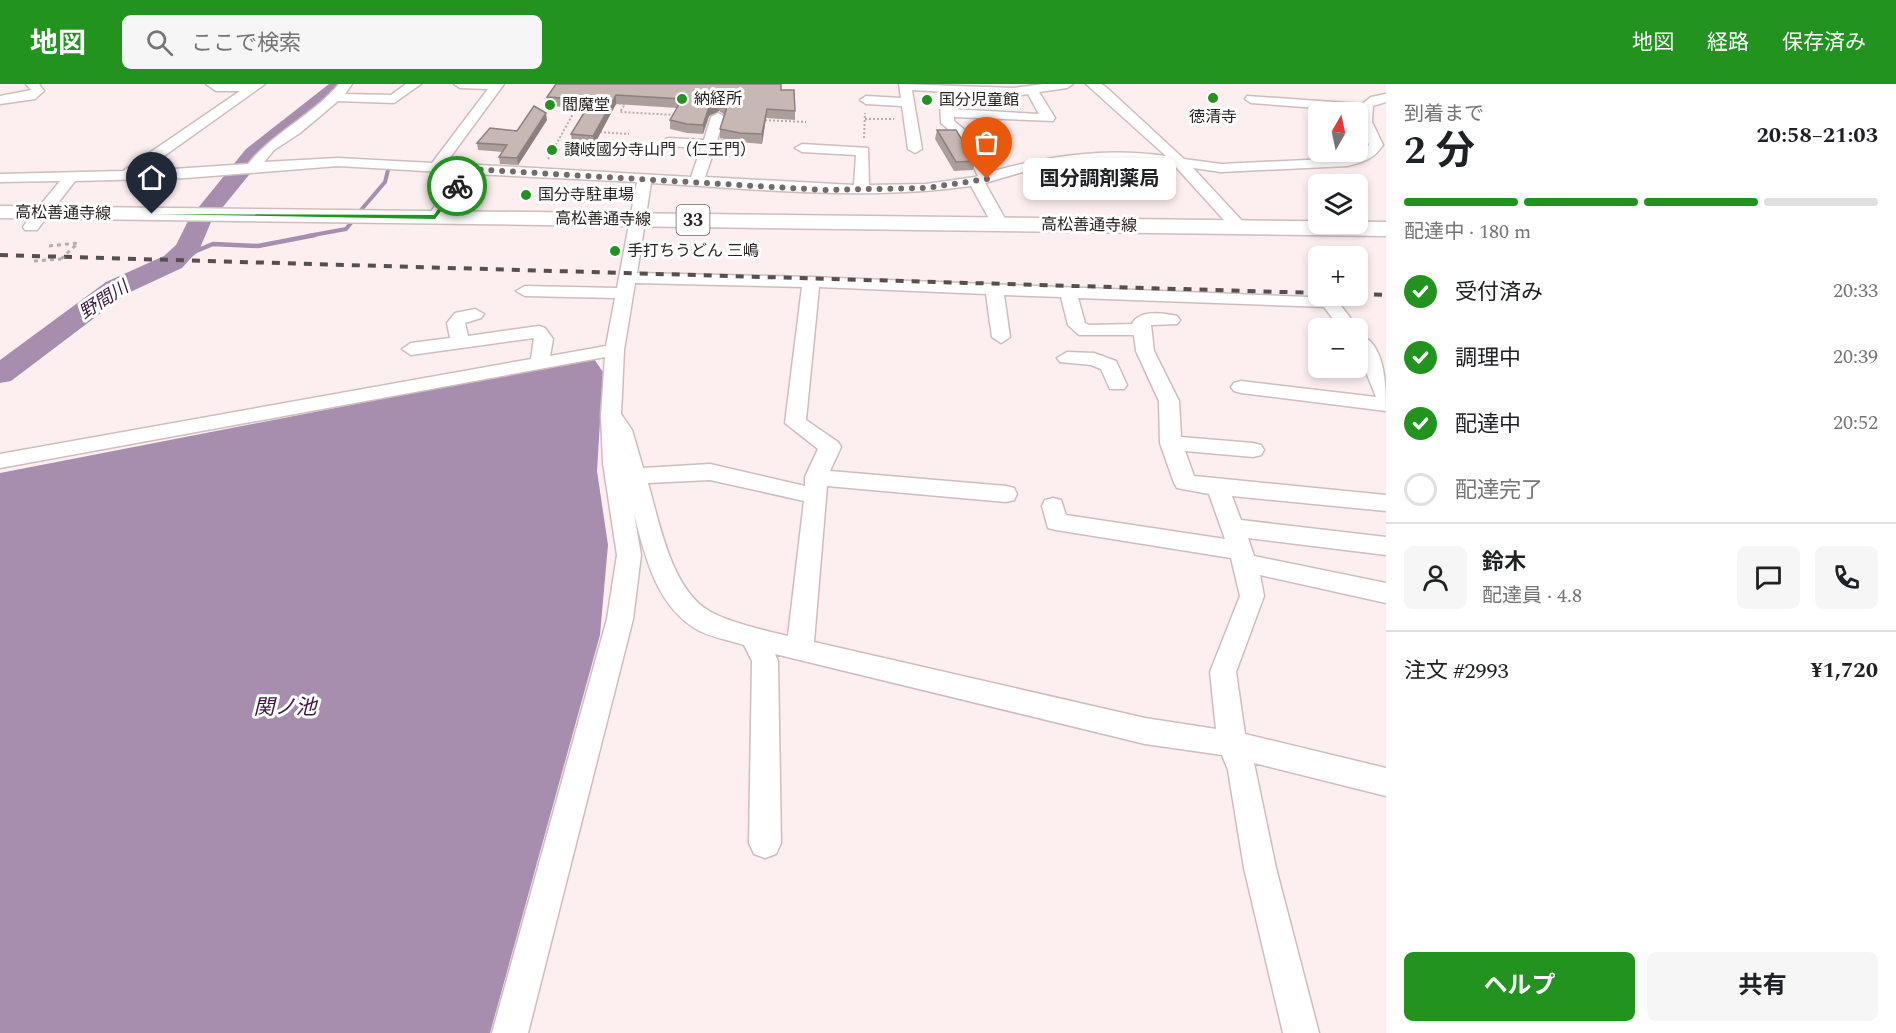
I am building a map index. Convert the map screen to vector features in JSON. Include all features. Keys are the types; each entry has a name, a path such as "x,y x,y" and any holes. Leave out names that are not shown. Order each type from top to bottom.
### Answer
{"main road":[{"name":"高松善通寺線","path":"0,212 37,220 435,217 1386,229"}],"street":[{"path":"0,100 31,96 38,91 32,84"},
{"path":"212,84 216,87 256,86"},
{"path":"246,168 269,147 295,130 316,110 335,97 346,84"},
{"path":"394,99 400,92 415,84"},
{"path":"460,84 497,85"},
{"path":"915,149 905,85 1014,92 1067,84"},
{"path":"1092,84 1102,90 1180,163 1239,227"},
{"path":"437,166 497,85"},
{"path":"127,175 256,86"},
{"path":"940,120 943,88"},
{"path":"909,121 1048,117 1031,89"},
{"path":"1366,90 1383,98"},
{"path":"335,97 415,100"},
{"path":"1368,107 1383,98"},
{"path":"1251,99 1308,103"},
{"path":"866,100 907,102"},
{"path":"697,181 718,117"},
{"path":"940,120 966,137 1000,224"},
{"path":"1368,130 1376,145 1368,154"},
{"path":"668,142 733,145"},
{"path":"802,148 863,151 861,190"},
{"path":"0,178 186,174 338,162 861,190 926,188 982,180 1042,162 1101,156 1143,157 1238,168 1348,162"},
{"path":"1368,159 1385,165"},
{"path":"435,217 469,169"},
{"path":"37,220 72,175"},
{"path":"510,1033 620,619 629,555 614,463 611,415 615,350 624,285 645,178"},
{"path":"800,650 816,486 830,447 795,423 811,282"},
{"path":"525,291 624,285 811,282 1329,302 1341,318"},
{"path":"994,289 1001,337"},
{"path":"1068,292 1077,325 1085,331 1094,359"},
{"path":"460,343 456,323 461,317 475,314"},
{"path":"1171,320 1146,319 1142,326 1145,351 1169,401 1171,443 1185,483 1386,503"},
{"path":"1115,323 1142,326"},
{"path":"1085,331 1142,326"},
{"path":"411,350 539,332 544,339 540,361"},
{"path":"0,461 540,361 615,350"},
{"path":"1368,353 1386,398"},
{"path":"1067,358 1094,359 1109,365 1117,385"},
{"path":"1241,387 1386,405"},
{"path":"611,415 622,430 660,564 667,581 684,603 705,622 800,650 1145,731 1232,744 1386,782"},
{"path":"1171,443 1252,450"},
{"path":"636,476 710,472 816,486 1006,494"},
{"path":"1218,487 1239,547 1252,596 1223,672 1232,744 1243,770 1260,868 1301,1033"},
{"path":"1053,506 1056,522 1239,547 1386,546"},
{"path":"1239,547 1386,593"},
{"path":"753,638 765,661 765,843"}],"path":[{"path":"628,98 620,112 806,122"},
{"path":"574,100 581,100 578,106 571,110 598,111"},
{"path":"863,151 866,100"},
{"path":"603,103 625,104"},
{"path":"570,105 578,106"},
{"path":"548,159 575,110"},
{"path":"865,119 909,121"},
{"path":"566,128 574,129"},
{"path":"594,132 628,134"},
{"path":"36,259 34,261 61,259 78,243 49,246"}],"water":[{"name":"関ノ池","path":"594,359 603,372 597,471 608,545 600,635 490,1033 0,1033 0,473"}],"building":[{"path":"556,84 781,84 781,90 794,90 795,111 767,109 762,134 740,133 720,129 727,107 719,102 709,107 703,125 687,124 670,120 682,99 616,95 593,136 571,134 592,100 547,97"},
{"path":"534,106 546,113 517,158 499,157 507,145 477,143 490,128 517,131"},
{"path":"937,130 956,130 975,161 956,162"}],"waterway":[{"name":"野間川","path":"210,208 254,154 323,101 340,84"},
{"path":"361,210 385,182 389,166"},
{"name":"野間川","path":"0,374 116,288 173,262 187,248 199,222"},
{"path":"308,236 346,229 351,223"},
{"path":"106,296 170,270 196,251 213,244 258,246 315,235"}],"railway":[{"path":"0,255 1308,293"},
{"path":"1368,294 1386,295"}],"way so far":[{"path":"457,186 469,169 824,190 926,188 987,179"}],"place":[{"name":"徳清寺","path":"1213,98"},
{"name":"納経所","path":"682,99"},
{"name":"国分児童館","path":"927,100"},
{"name":"閻魔堂","path":"550,105"},
{"name":"讃岐國分寺山門（仁王門）","path":"552,150"},
{"name":"国分調剤薬局","path":"987,179"},
{"name":"国分寺駐車場","path":"526,195"},
{"name":"手打ちうどん 三嶋","path":"615,251"}],"route":[{"path":"152,214 435,217 457,186"}]}
